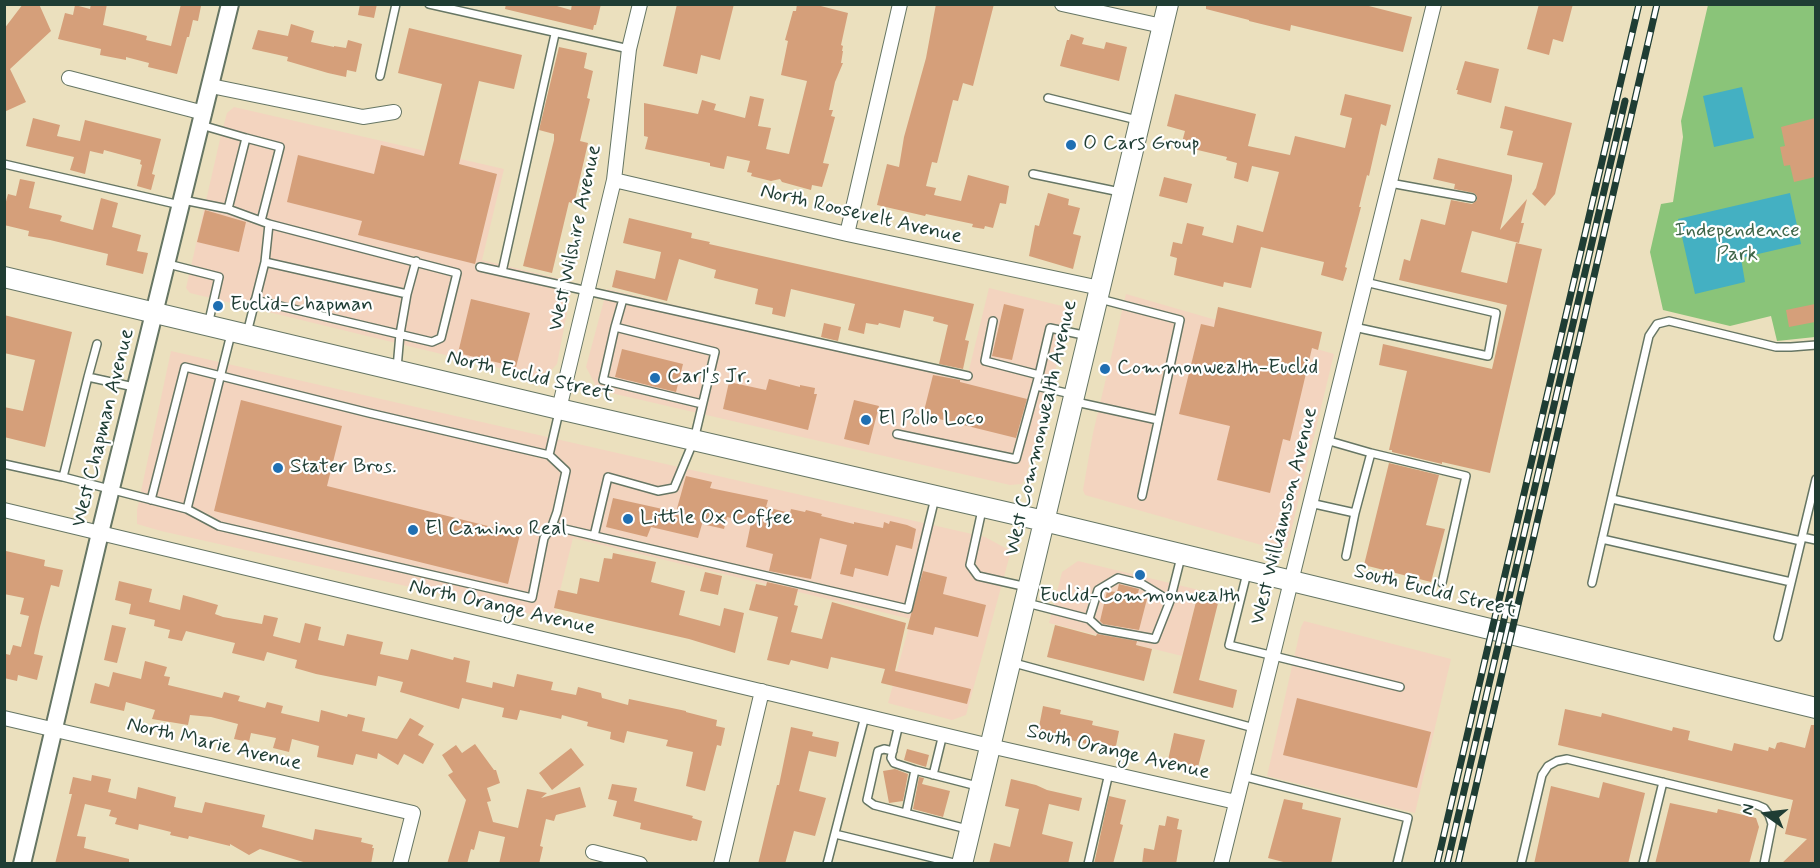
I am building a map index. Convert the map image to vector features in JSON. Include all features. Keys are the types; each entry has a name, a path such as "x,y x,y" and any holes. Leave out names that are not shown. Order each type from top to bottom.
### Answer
{"main road":[{"name":"West Commonwealth Avenue","path":"960,864 1027,595 1167,4"},
{"name":"North Euclid Street","path":"4,277 1044,521"},
{"name":"South Euclid Street","path":"1044,521 1815,708"}],"street":[{"name":"West Chapman Avenue","path":"22,864 100,533 156,314 230,4"},
{"name":"West Wilshire Avenue","path":"559,409 614,180 629,50 640,4"},
{"path":"847,234 900,4"},
{"path":"1062,4 1108,9 1162,26"},
{"name":"West Williamson Avenue","path":"1221,864 1434,4"},
{"path":"69,78 203,119"},
{"path":"211,86 363,117 394,112"},
{"name":"North Roosevelt Avenue","path":"614,180 1099,293"},
{"name":"North Orange Avenue","path":"4,510 990,746"},
{"path":"721,864 762,691"},
{"name":"North Marie Avenue","path":"4,718 414,813 400,864"},
{"name":"South Orange Avenue","path":"990,746 1236,802"},
{"path":"593,852 640,864"}],"lane":[{"path":"380,76 396,4"},
{"path":"429,4 629,50"},
{"path":"502,272 555,34"},
{"path":"1048,98 1140,120"},
{"path":"187,509 220,376 255,300 265,262 265,223 280,147 246,138 203,119"},
{"path":"228,209 246,138"},
{"path":"4,164 183,203 228,209 265,223 457,273 441,338 432,342 255,300"},
{"path":"1033,174 1123,192"},
{"path":"1390,183 1472,198"},
{"path":"397,370 400,334 416,261"},
{"path":"265,262 407,294"},
{"path":"168,264 219,277 207,326"},
{"path":"480,267 968,376"},
{"path":"1354,327 1488,356 1496,313 1365,282"},
{"path":"1099,293 1180,320 1142,496"},
{"path":"622,299 603,380 702,404"},
{"path":"993,321 985,361 1039,375"},
{"path":"1592,583 1649,336 1657,324 1669,321 1776,346 1815,345"},
{"path":"594,536 608,477 658,491 674,488 694,440 715,352 615,327"},
{"path":"897,434 1016,459 1050,328 1089,336"},
{"path":"63,477 97,344"},
{"path":"4,464 187,509 219,526 531,598 544,538 552,526 566,471 549,455 185,367 151,500"},
{"path":"88,377 137,388"},
{"path":"1036,386 1158,420"},
{"path":"549,455 559,409"},
{"path":"1326,440 1466,476 1442,583"},
{"path":"1346,556 1371,453"},
{"path":"1778,637 1815,479"},
{"path":"552,526 908,609 936,496"},
{"path":"1612,499 1815,540"},
{"path":"1310,503 1355,513"},
{"path":"983,507 970,566 978,576 1089,618 1100,629 1155,639 1170,602 1181,555"},
{"path":"1602,539 1791,582"},
{"path":"1247,571 1229,645 1400,687"},
{"path":"1089,618 1098,590 1118,578 1142,584 1170,602"},
{"path":"1010,662 1254,728"},
{"path":"827,864 865,716"},
{"path":"899,724 891,758 894,764 980,787"},
{"path":"933,775 942,734"},
{"path":"893,751 884,749 878,751 867,800 874,805 969,830"},
{"path":"1521,864 1542,775 1548,766 1557,760 1567,759 1756,804 1764,808 1772,824 1764,864"},
{"path":"906,813 915,770"},
{"path":"1088,864 1109,773"},
{"path":"1242,776 1408,818 1397,864"},
{"path":"1643,864 1663,782"},
{"path":"835,834 960,864"}],"shaded area":[{"path":"234,107 504,169 482,260 573,282 557,364 546,376 532,376 190,293 186,288 221,135 227,113"},
{"path":"989,288 1070,308 1070,317 1026,477 1022,484 1010,485 598,390 586,367 607,289 968,374"},
{"path":"1126,294 1334,354 1287,548 1272,548 1085,495 1083,490 1093,433"},
{"path":"171,351 985,537 1011,551 966,715 952,720 888,703 911,619 573,538 553,619 137,524 137,510"},
{"path":"1078,561 1199,590 1182,656 1049,623 1062,572"},
{"path":"1304,621 1451,659 1415,813 1267,776"}],"green space":[{"name":"Independence Park","path":"1708,5 1815,5 1815,337 1777,341 1771,316 1730,326 1663,310 1650,252 1661,204 1673,202 1683,137 1681,121"}],"water":[{"path":"1742,87 1754,138 1714,147 1703,96"},
{"path":"1790,193 1801,244 1741,258 1745,282 1695,294 1678,219"}],"building":[{"path":"23,4 39,4 51,31 10,69 26,102 4,112 4,29"},
{"path":"91,4 107,4 103,25 147,36 146,40 171,46 181,4 201,6 198,21 193,20 189,37 187,37 177,74 148,67 149,63 126,57 126,60 100,55 101,49 58,39 65,13 73,15 75,5 90,9"},
{"path":"360,4 377,4 374,18 358,15"},
{"path":"506,4 550,4 571,10 572,4 601,4 593,30 505,9"},
{"path":"677,4 734,4 720,60 701,55 697,74 663,66"},
{"path":"797,4 813,4 848,13 841,45 843,51 841,63 843,63 835,82 829,110 833,110 831,116 835,117 823,163 829,164 822,187 812,185 811,190 782,182 780,179 771,181 751,176 752,173 747,172 750,161 727,156 724,169 710,166 710,163 645,149 648,137 644,136 644,103 698,114 702,100 716,104 714,110 745,118 750,96 764,99 758,126 771,128 766,149 789,154 807,81 781,75 788,41 785,40"},
{"path":"936,4 994,4 973,86 963,83 958,101 953,100 937,163 932,162 926,186 936,188 934,195 961,201 968,175 1009,186 1006,204 1000,203 993,228 972,227 973,224 877,205 887,164 899,167 904,137 926,58"},
{"path":"1206,4 1361,4 1412,17 1403,52 1291,25 1290,31 1206,9"},
{"path":"1539,4 1573,4 1563,42 1553,39 1549,55 1527,49"},
{"path":"291,24 314,31 311,42 346,48 348,40 362,44 356,72 347,70 346,77 287,61 288,57 252,49 258,30 288,36"},
{"path":"409,28 522,55 514,89 479,81 459,164 497,174 475,264 358,235 362,221 287,202 298,155 374,174 381,145 424,156 442,84 398,73"},
{"path":"1071,34 1084,38 1082,44 1104,49 1106,42 1127,47 1119,81 1060,66 1067,40"},
{"path":"559,47 587,53 584,68 593,71 587,98 590,99 580,141 588,143 574,204 569,202 552,273 523,266 554,140 554,134 539,130"},
{"path":"1465,61 1499,69 1491,103 1457,94 1458,90 1456,90"},
{"path":"1175,94 1256,114 1248,146 1290,155 1295,136 1345,148 1352,118 1340,115 1345,94 1391,105 1386,126 1381,124 1369,176 1367,175 1343,281 1321,275 1324,262 1261,247 1251,288 1224,282 1223,287 1174,275 1177,258 1170,256 1173,242 1182,244 1187,223 1204,227 1202,235 1233,243 1237,225 1263,232 1279,172 1252,166 1248,182 1234,178 1237,163 1226,160 1227,157 1181,146 1185,131 1167,126"},
{"path":"1505,106 1572,123 1555,194 1545,206 1532,194 1543,163 1507,155 1513,131 1500,128"},
{"path":"33,118 60,125 57,136 80,141 85,120 161,139 152,174 155,175 151,190 137,186 141,160 104,150 103,154 90,151 85,174 70,170 74,157 26,146"},
{"path":"1815,118 1815,177 1794,182 1790,165 1784,166 1780,147 1785,146 1781,127"},
{"path":"1438,158 1512,175 1500,230 1527,199 1519,243 1472,231 1461,272 1507,283 1516,243 1542,249 1490,473 1442,462 1442,464 1389,450 1407,371 1379,365 1383,344 1492,369 1507,305 1399,280 1404,259 1410,261 1421,219 1445,225 1451,200 1472,204 1477,200 1474,193 1454,189 1455,184 1433,179"},
{"path":"1164,177 1192,184 1187,203 1159,196"},
{"path":"20,179 35,182 29,208 60,215 62,216 60,221 93,230 101,198 118,203 112,227 141,235 137,251 148,253 143,274 106,265 108,254 28,236 29,231 4,225 4,209 8,194 16,196"},
{"path":"1048,193 1069,199 1068,205 1080,208 1073,234 1081,236 1073,269 1029,256 1035,225 1039,226"},
{"path":"205,210 246,222 239,252 197,242"},
{"path":"629,218 692,233 691,238 710,242 709,244 974,304 965,340 969,341 963,369 939,364 948,325 933,321 934,317 904,310 900,328 879,323 878,325 866,323 864,334 848,330 855,304 791,289 785,317 772,314 773,308 755,304 758,289 714,278 716,270 679,259 667,301 612,287 616,270 655,279 661,252 623,243"},
{"path":"471,299 530,313 516,367 458,353"},
{"path":"1004,304 1024,309 1012,360 992,356"},
{"path":"1815,304 1815,322 1789,327 1786,310"},
{"path":"1218,307 1322,332 1318,350 1312,348 1290,441 1283,439 1270,493 1217,480 1230,426 1179,414 1201,324 1214,327"},
{"path":"4,315 72,332 45,447 4,437 4,407 23,411 35,360 4,353"},
{"path":"824,323 841,327 838,341 821,337"},
{"path":"622,349 683,364 676,392 615,377"},
{"path":"933,375 960,380 960,382 1027,399 1016,438 923,415"},
{"path":"769,379 800,387 800,385 815,388 814,394 817,394 808,430 723,409 729,382 766,390"},
{"path":"241,400 342,426 327,486 520,534 508,584 214,511"},
{"path":"854,400 879,406 869,445 844,439"},
{"path":"1389,463 1439,475 1426,525 1445,529 1431,582 1364,565"},
{"path":"686,476 712,482 710,488 768,500 766,507 790,513 791,509 805,512 806,510 854,524 854,522 883,528 884,522 889,524 890,521 907,525 916,529 912,549 896,545 888,576 855,568 853,577 840,574 847,545 820,538 811,579 769,571 773,554 746,547 751,523 727,517 724,529 702,524 698,538 651,527 647,537 606,527 613,498 676,512"},
{"path":"6,551 45,560 44,566 63,570 59,587 51,585 40,627 34,654 43,656 37,680 18,675 17,681 4,678 6,654 10,655 13,645 21,647 29,616 20,614 24,598 4,594"},
{"path":"613,553 656,562 651,582 685,591 679,615 720,626 724,608 744,613 735,653 689,639 554,608 558,590 577,594 580,578 599,582 604,558 612,559"},
{"path":"923,571 947,577 943,594 986,605 978,637 935,627 933,635 907,629"},
{"path":"705,572 722,576 718,595 700,591"},
{"path":"119,581 152,589 149,602 180,610 183,595 218,605 215,614 223,617 262,624 264,615 278,618 273,636 300,643 305,623 321,627 318,640 344,646 347,634 383,642 380,654 408,660 411,649 453,660 454,657 470,661 466,682 492,688 493,682 514,687 517,674 553,682 551,690 576,695 578,687 601,693 602,698 628,705 629,699 686,711 717,720 716,726 725,728 721,746 717,745 705,791 686,786 693,752 666,746 668,740 627,731 624,743 610,739 611,732 587,726 588,722 562,715 561,719 520,710 517,720 502,717 504,708 462,698 459,709 400,692 403,682 378,676 376,686 316,674 295,668 297,660 267,652 264,661 232,653 235,643 186,631 182,641 168,638 170,630 154,626 155,620 129,614 131,604 115,600"},
{"path":"767,582 798,589 794,605 798,606 791,632 822,639 832,602 906,623 895,671 971,689 967,704 881,683 885,669 831,657 828,669 791,660 789,665 767,660 778,617 749,610 756,584 766,586"},
{"path":"1119,584 1139,589 1137,597 1147,599 1139,630 1103,624 1100,621 1107,591 1117,592"},
{"path":"1199,590 1220,595 1199,680 1237,690 1233,708 1173,693"},
{"path":"112,625 126,628 117,663 104,660"},
{"path":"1055,625 1096,636 1097,634 1137,641 1136,645 1152,649 1144,681 1047,657"},
{"path":"145,661 167,667 164,676 170,677 168,685 222,698 224,692 240,696 238,701 265,708 267,702 283,706 281,713 319,722 321,710 347,717 348,714 365,718 362,731 397,739 410,718 424,726 418,735 434,744 423,764 404,754 398,765 378,753 377,759 356,754 353,765 317,757 319,746 292,739 289,752 273,748 276,738 251,733 249,742 234,739 238,724 211,717 190,715 188,725 152,719 155,710 126,702 124,711 90,703 95,683 109,687 113,672 141,679"},
{"path":"1297,698 1431,732 1417,788 1283,755"},
{"path":"1043,706 1061,710 1060,714 1093,721 1092,725 1119,731 1115,751 1038,732"},
{"path":"1565,709 1601,717 1602,713 1672,731 1673,727 1690,731 1688,740 1732,751 1734,743 1768,751 1769,747 1775,749 1777,743 1781,742 1805,748 1811,725 1815,725 1815,864 1781,864 1807,839 1785,834 1793,800 1558,745"},
{"path":"791,727 813,732 812,736 839,742 836,757 809,751 799,791 826,798 815,836 794,831 785,864 758,864 777,785 779,785"},
{"path":"1174,733 1205,740 1198,767 1168,760"},
{"path":"475,744 496,770 500,783 487,788 491,801 487,802 493,822 518,828 527,789 547,793 541,798 580,787 586,807 556,815 554,821 546,819 539,864 499,864 505,837 479,831 467,864 447,864 466,800 448,775 453,772 442,755 456,745 462,753"},
{"path":"571,748 584,765 552,790 539,773"},
{"path":"907,749 929,755 926,767 904,760"},
{"path":"895,769 908,774 903,801 889,803 883,771"},
{"path":"92,775 111,779 108,792 136,799 138,787 176,797 174,807 202,813 205,802 265,815 262,827 313,840 315,829 362,838 361,842 373,845 371,864 310,864 260,849 249,855 230,844 230,846 189,836 188,839 139,824 138,830 115,824 117,818 109,816 111,810 85,804 77,836 86,837 84,848 129,859 129,864 55,864 72,794 69,794 73,777 91,781"},
{"path":"919,777 924,778 922,784 950,791 943,817 913,809"},
{"path":"1011,779 1082,798 1079,811 1049,804 1042,834 1073,842 1068,864 989,864 994,843 1010,847 1019,809 1005,806"},
{"path":"1603,782 1645,793 1628,864 1534,864 1551,786 1599,798"},
{"path":"612,784 637,788 634,801 693,816 692,818 702,821 697,841 640,829 641,823 613,816 617,801 608,799"},
{"path":"1109,796 1126,800 1120,824 1123,825 1113,864 1094,864"},
{"path":"1284,799 1303,803 1302,809 1341,818 1331,864 1291,864 1268,858"},
{"path":"1670,803 1717,813 1718,809 1756,818 1759,827 1749,864 1655,864"},
{"path":"1167,816 1179,819 1177,829 1182,830 1176,864 1142,864 1144,848 1154,850 1159,825 1165,826"}],"railway":[{"path":"1437,864 1639,4"},
{"path":"1458,864 1657,4"},
{"path":"1447,864 1625,101"}],"place":[{"name":"O Cars Group","path":"1071,145"},
{"name":"Euclid-Chapman","path":"218,306"},
{"name":"Commonwealth-Euclid","path":"1105,369"},
{"name":"Carl's Jr.","path":"655,378"},
{"name":"El Pollo Loco","path":"866,420"},
{"name":"Stater Bros.","path":"278,468"},
{"name":"Little Ox Coffee","path":"628,519"},
{"name":"El Camino Real","path":"413,530"},
{"name":"Euclid-Commonwealth","path":"1140,575"}]}
